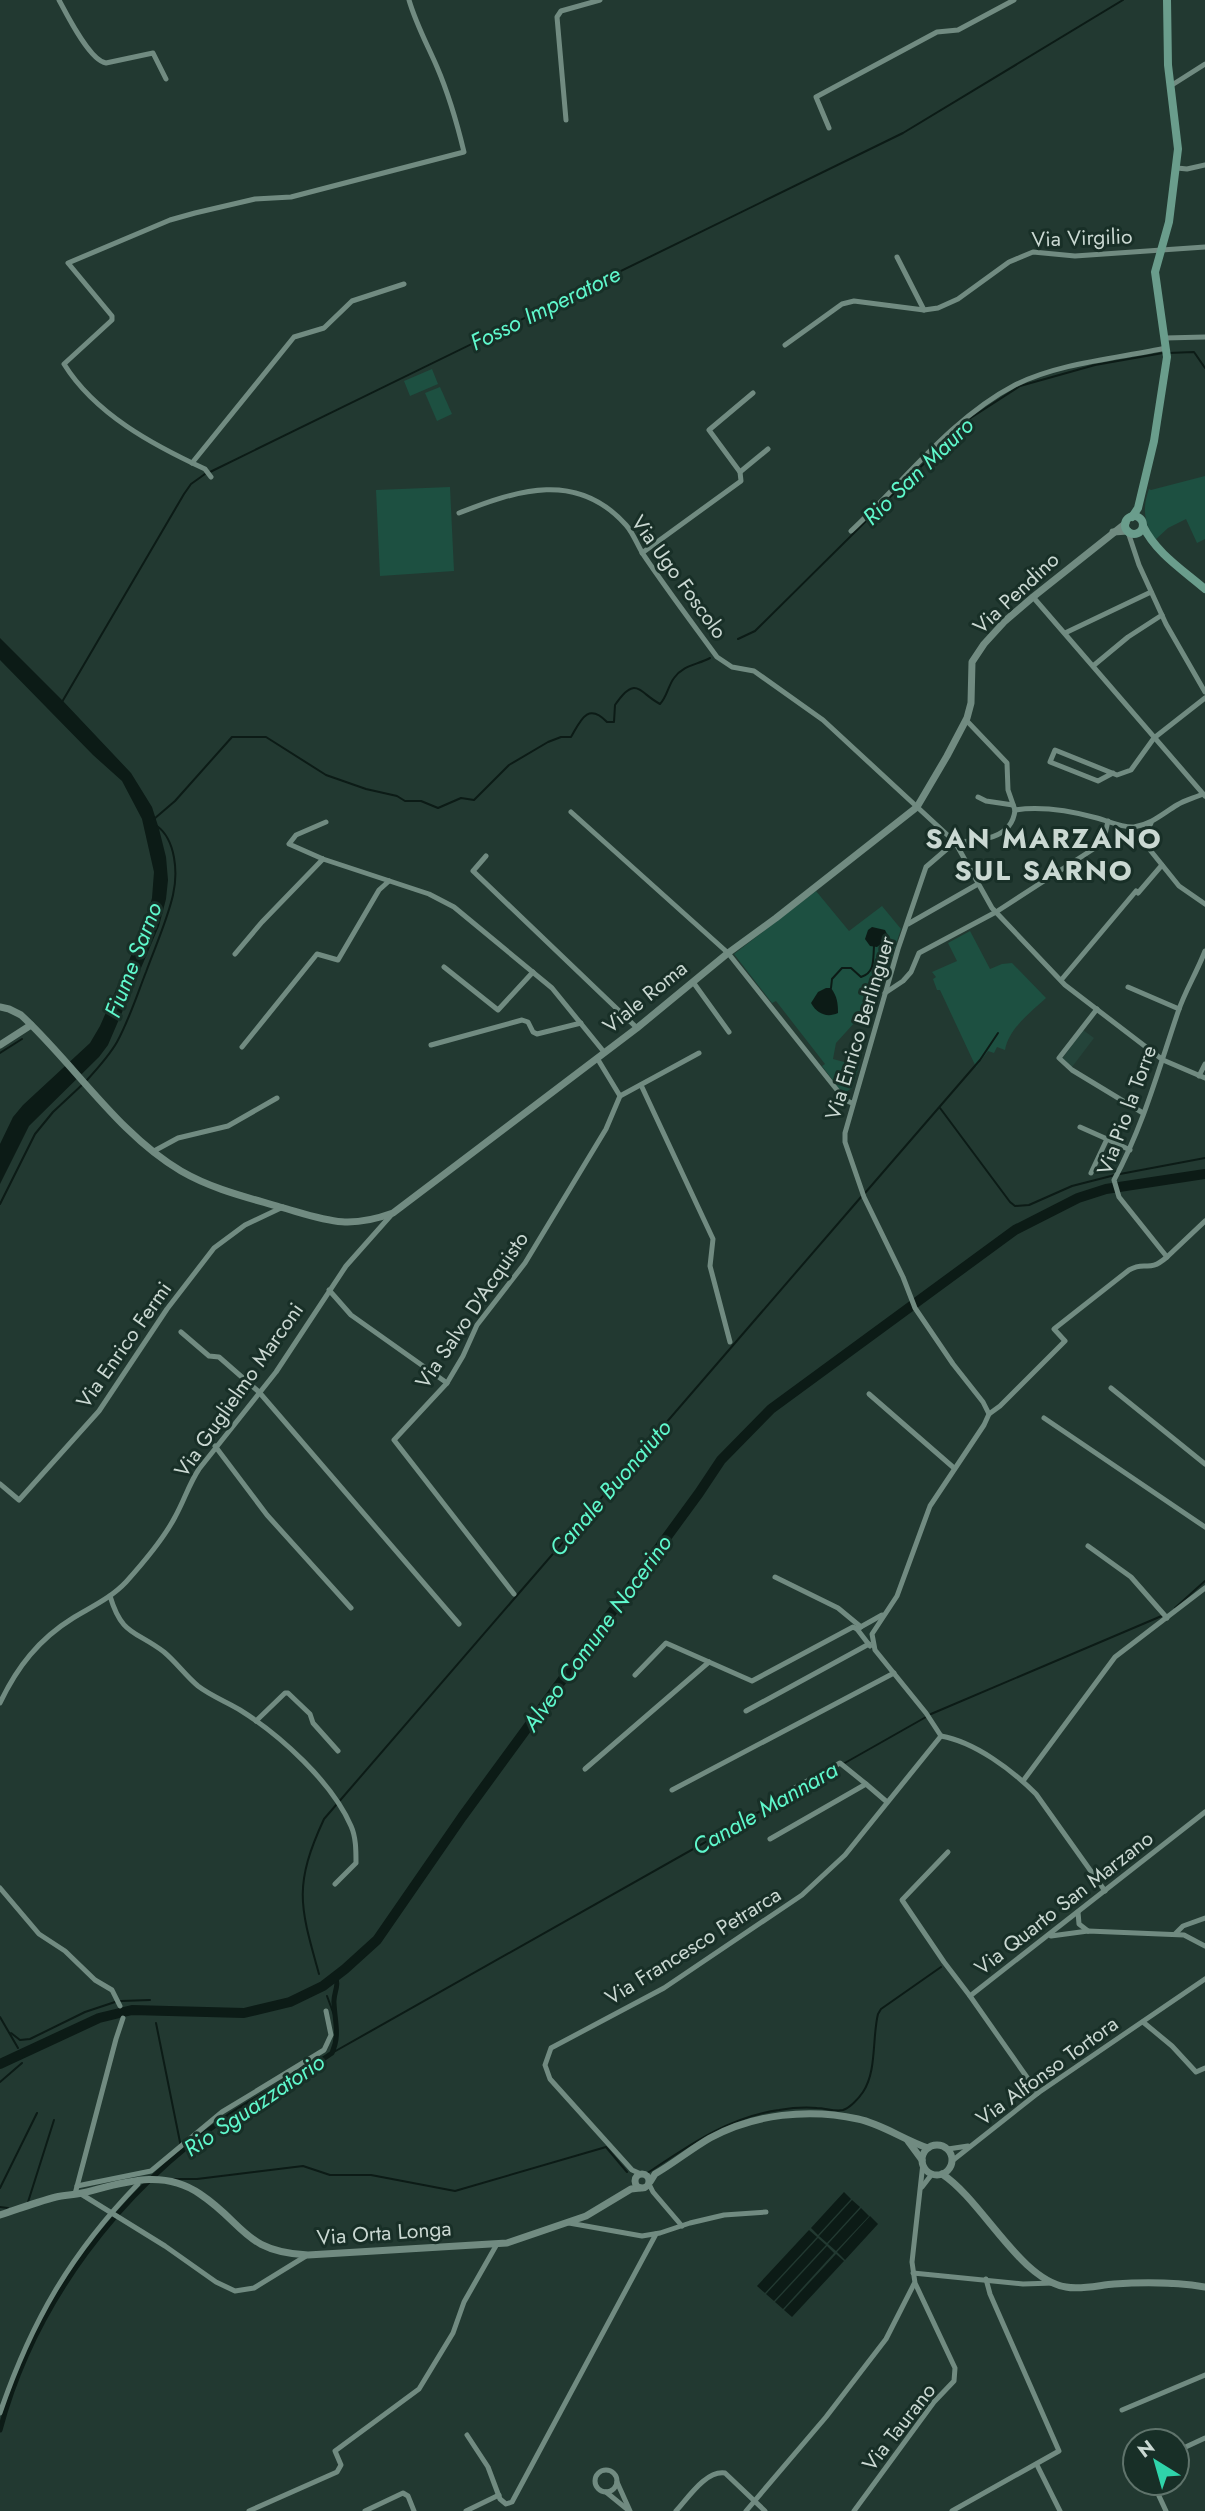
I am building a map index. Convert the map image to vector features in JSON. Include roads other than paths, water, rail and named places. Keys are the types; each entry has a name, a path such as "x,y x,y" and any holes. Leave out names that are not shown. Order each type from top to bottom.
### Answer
{"main road":[{"path":"1167,0 1168,65 1178,136 1177,168 1169,222 1155,272 1167,353 1154,441 1133,527 1205,589"}],"street":[{"path":"59,0 98,61 106,63 153,53 166,79"},
{"path":"209,474 139,435 84,392 68,370 64,364 105,327 112,316 68,263 170,220 255,199 292,197 464,152 452,108 420,34 409,0"},
{"path":"566,120 557,17 561,11 600,0"},
{"path":"830,128 816,97 937,32 958,30 1014,0"},
{"path":"1172,85 1205,64"},
{"path":"1177,168 1205,165"},
{"name":"Via Virgilio","path":"785,345 842,304 854,301 924,310 938,308 958,299 1009,261 1033,252 1074,256 1205,247"},
{"path":"897,257 924,310"},
{"path":"192,463 294,337 324,328 352,301 404,284"},
{"path":"1165,338 1205,337"},
{"path":"851,531 966,417 1016,385 1046,373 1167,353"},
{"path":"642,553 741,481 740,472 709,427 753,393"},
{"path":"740,472 768,449"},
{"name":"Via Ugo Foscolo","path":"459,513 503,495 536,489 565,490 594,499 626,526 642,553 717,657 732,667 754,671 823,720 955,842 996,912 1065,985 1163,1060 1202,1077"},
{"path":"1133,527 1133,547 1151,592 1205,692"},
{"name":"Via Pendino","path":"917,807 966,720 971,703 972,662 984,644 1005,621 1113,532 1133,527"},
{"path":"1065,633 1151,592"},
{"path":"978,797 1014,807 1067,812 1126,828 1151,823 1178,804 1204,794 1033,597"},
{"path":"1093,666 1128,637 1162,615"},
{"path":"1113,773 1098,780 1050,762 1049,759 1055,750 1113,773 1117,775 1130,770 1154,738 1205,698"},
{"path":"955,842 985,841 1007,828 1015,817 1008,790 1007,763 966,720"},
{"name":"Viale Roma","path":"394,1213 637,1028 728,953 917,807"},
{"path":"571,811 728,953 845,1100 852,1103"},
{"path":"885,993 911,972 919,953 996,912 1098,846 1104,839 1108,821"},
{"path":"326,822 296,835 289,844 323,859 429,894 453,907 558,994 601,1055 621,1096 699,1053"},
{"path":"1151,823 1142,840 1179,886 1205,904"},
{"name":"Via Enrico Berlinguer","path":"955,842 926,867 846,1122 845,1142 863,1194 915,1308 949,1358 984,1402 989,1414"},
{"path":"486,856 473,871 637,1028"},
{"path":"235,954 323,859"},
{"path":"1062,979 1136,891 1138,893 1162,865"},
{"path":"242,1047 317,954 338,960 379,890 389,881"},
{"path":"908,924 978,884"},
{"name":"Via Pio la Torre","path":"1167,1257 1116,1192 1114,1180 1130,1150 1179,1009 1204,959 1205,951"},
{"path":"443,967 498,1010 533,972"},
{"path":"693,982 729,1032"},
{"path":"1128,986 1179,1009"},
{"path":"0,1007 16,1012 31,1024 136,1136 181,1171 228,1192 332,1222 371,1221 394,1213"},
{"path":"1097,1009 1059,1058 1072,1070 1143,1113"},
{"path":"431,1045 522,1020 528,1022 537,1034 581,1023"},
{"path":"0,1045 31,1024"},
{"path":"1202,1077 1205,1064"},
{"path":"641,1085 713,1239 710,1266 730,1342"},
{"name":"Via Salvo D'Acquisto","path":"513,1594 394,1440 447,1383 477,1325 509,1286 545,1229 606,1129 621,1096"},
{"path":"154,1151 178,1138 228,1126 278,1097"},
{"path":"1080,1127 1130,1150"},
{"path":"1091,1173 1107,1139"},
{"name":"Via Enrico Fermi","path":"0,1485 19,1500 99,1411 167,1309 214,1248 245,1225 283,1207"},
{"name":"Via Guglielmo Marconi","path":"0,1703 11,1679 50,1634 110,1596 125,1583 162,1538 177,1515 188,1486 215,1446 276,1372 346,1266 394,1213"},
{"path":"875,1650 872,1634 897,1596 926,1515 989,1414 1065,1341 1054,1329 1129,1270 1142,1265 1157,1265 1205,1221"},
{"path":"329,1290 351,1315 447,1383"},
{"path":"181,1332 209,1356 219,1357 260,1392 459,1624"},
{"path":"1111,1388 1205,1464"},
{"path":"869,1394 954,1468"},
{"path":"1044,1418 1205,1527"},
{"path":"215,1446 267,1515 351,1608"},
{"path":"1088,1546 1131,1577 1165,1616"},
{"path":"775,1577 838,1608 859,1628 941,1736 966,1742 1036,1794 1105,1891"},
{"path":"1023,1782 1115,1657 1165,1616 1205,1588"},
{"path":"110,1596 118,1619 124,1627 167,1655 198,1686 256,1721 284,1742 301,1758 337,1803 352,1827 356,1863 335,1884"},
{"path":"635,1675 666,1643 752,1681 853,1627 859,1628 888,1612"},
{"path":"746,1711 869,1644"},
{"path":"585,1769 709,1662"},
{"path":"672,1790 894,1673"},
{"path":"256,1721 288,1693 310,1714 313,1723 338,1751"},
{"name":"Via Francesco Petrarca","path":"642,2183 550,2078 545,2065 551,2048 648,1998 790,1905 833,1867 941,1736"},
{"path":"789,1791 842,1764 887,1802"},
{"path":"770,1839 866,1784"},
{"name":"Via Quarto San Marzano","path":"1038,2093 970,1996 1205,1812"},
{"path":"948,1852 902,1900 970,1996"},
{"path":"0,1888 39,1934 65,1951 95,1980 111,1990 120,2006"},
{"path":"1078,1912 1079,1924 1088,1931"},
{"path":"1175,1934 1183,1926 1205,1918"},
{"path":"1046,1937 1088,1931 1175,1934 1184,1935 1205,1946"},
{"name":"Via Alfonso Tortora","path":"951,2164 1038,2093 1205,1979"},
{"path":"0,2216 151,2171 222,2112 324,2050 331,2035 326,2011"},
{"path":"77,2191 116,2039 124,2018"},
{"name":"Via Alfonso Tortora","path":"1143,2022 1172,2046 1196,2072 1205,2068"},
{"path":"682,2225 642,2183 710,2138 743,2124 777,2116 814,2112 860,2119 928,2148 940,2145 948,2149 953,2181"},
{"path":"907,2141 926,2170 932,2174 942,2174 953,2181 1035,2274 1066,2287 1152,2283 1205,2287"},
{"name":"Via Alfonso Tortora","path":"948,2149 971,2146"},
{"path":"923,2162 928,2148"},
{"name":"Via Taurano","path":"858,2510 934,2402 956,2377 955,2368 915,2283 913,2273 923,2162"},
{"path":"942,2174 951,2164"},
{"name":"Via Taurano","path":"922,2187 932,2174"},
{"path":"77,2191 159,2179 176,2182 192,2189 215,2206 247,2237 290,2257 291,2264"},
{"path":"0,2413 10,2382 37,2323 76,2256 140,2182"},
{"name":"Via Orta Longa","path":"77,2191 165,2246 216,2282 235,2291 254,2288 308,2255 520,2241 586,2216 642,2183"},
{"path":"569,2223 642,2236 724,2215 766,2212"},
{"path":"467,2435 488,2467 499,2495 506,2504 512,2502 656,2234"},
{"path":"249,2511 337,2472 341,2465 335,2451 419,2389 453,2333 464,2302 497,2244"},
{"path":"284,2253 308,2255"},
{"path":"913,2273 1023,2284 1056,2283"},
{"path":"952,2511 1059,2451 990,2294 986,2279"},
{"path":"746,2511 827,2417 886,2339 915,2283"},
{"path":"1122,2410 1205,2375"},
{"path":"1037,2465 1060,2511"},
{"path":"608,2471 614,2474 630,2511 597,2487 595,2480 598,2474 608,2471"},
{"path":"676,2511 716,2472 725,2473 765,2511"},
{"path":"606,2492 614,2487 616,2481"},
{"path":"365,2511 403,2493 408,2496 414,2511"},
{"path":"466,2511 499,2495"}],"water":[{"name":"Fiume Sarno","path":"0,638 131,773 152,807 166,857 168,880 159,926 108,1045 29,1126 0,1184 0,1144 13,1117 90,1043 100,1026 145,924 152,898 154,872 142,819 122,781 0,660"},
{"path":"872,927 885,930 889,938 877,947 870,946 865,939"},
{"path":"831,988 835,994 838,1013 823,1014 811,1003 818,992"},
{"path":"844,2192 851,2199 818,2235 811,2228"},
{"path":"852,2200 860,2207 827,2243 819,2236"},
{"path":"861,2208 869,2216 836,2251 828,2244"},
{"path":"870,2216 878,2224 845,2260 837,2252"},
{"path":"809,2230 817,2237 765,2293 757,2286"},
{"path":"818,2238 826,2245 774,2301 766,2294"},
{"path":"827,2246 834,2253 783,2309 775,2302"},
{"path":"836,2254 844,2261 792,2317 784,2310"}],"waterway":[{"name":"Fosso Imperatore","path":"210,472 903,133 1123,0"},
{"name":"Rio San Mauro","path":"1168,353 1194,352 1205,368"},
{"name":"Rio San Mauro","path":"969,419 1020,386 1095,365 1163,353"},
{"name":"Rio San Mauro","path":"738,639 755,631 965,423"},
{"name":"Fosso Imperatore","path":"62,702 184,494 191,484 205,474"},
{"name":"Rio San Mauro","path":"154,819 175,801 232,737 266,737 326,775 397,796 405,801 421,801 438,808 461,798 474,800 509,765 548,742 561,737 571,737 585,716 594,713 607,722 614,722 615,705 628,690 638,689 660,704 678,674 710,658"},
{"path":"87,1080 107,1057 121,1034 170,905 175,886 174,858 168,840 157,826"},
{"path":"831,988 832,979 842,968 851,968 861,977 866,975 872,965 874,946"},
{"name":"Canale Buonaiuto","path":"865,1193 980,1060 998,1033"},
{"path":"0,1053 22,1039"},
{"path":"0,1204 35,1134 53,1112 83,1084"},
{"path":"940,1108 1015,1206 1029,1205 1072,1186 1115,1175"},
{"path":"1120,1174 1205,1158"},
{"name":"Alveo Comune Nocerino","path":"0,2064 99,2018 132,2010 244,2013 290,2002 323,1986 377,1940 462,1817 721,1460 771,1409 1015,1230 1078,1198 1106,1189 1205,1174"},
{"name":"Canale Buonaiuto","path":"319,1974 307,1931 303,1896 307,1862 324,1819 861,1197"},
{"name":"Canale Mannara","path":"1175,1608 1205,1581"},
{"name":"Canale Mannara","path":"931,1714 1164,1615"},
{"name":"Canale Mannara","path":"843,1764 926,1717"},
{"name":"Canale Mannara","path":"332,2053 826,1774"},
{"path":"646,2174 709,2134 743,2119 788,2109 843,2110 849,2107 867,2084 876,2023 881,2009 941,1967"},
{"name":"Rio Sguazzatorio","path":"0,2430 15,2383 58,2295 117,2215 151,2179 188,2146 227,2117 332,2053 336,2035 335,1976"},
{"name":"Canale Buonaiuto","path":"327,1996 337,2023"},
{"path":"121,2001 150,2000"},
{"path":"11,2033 20,2040 30,2039 85,2012 115,2002"},
{"path":"0,2017 18,2048"},
{"path":"156,2023 182,2152"},
{"path":"0,2082 22,2063"},
{"path":"0,2188 37,2113"},
{"path":"28,2202 54,2120"},
{"path":"173,2179 197,2179 303,2166 330,2175 371,2175 455,2191 606,2147 627,2172"},
{"path":"0,2207 8,2208"}],"district":[{"name":"SAN MARZANO SUL SARNO","path":"1044,854"}]}
